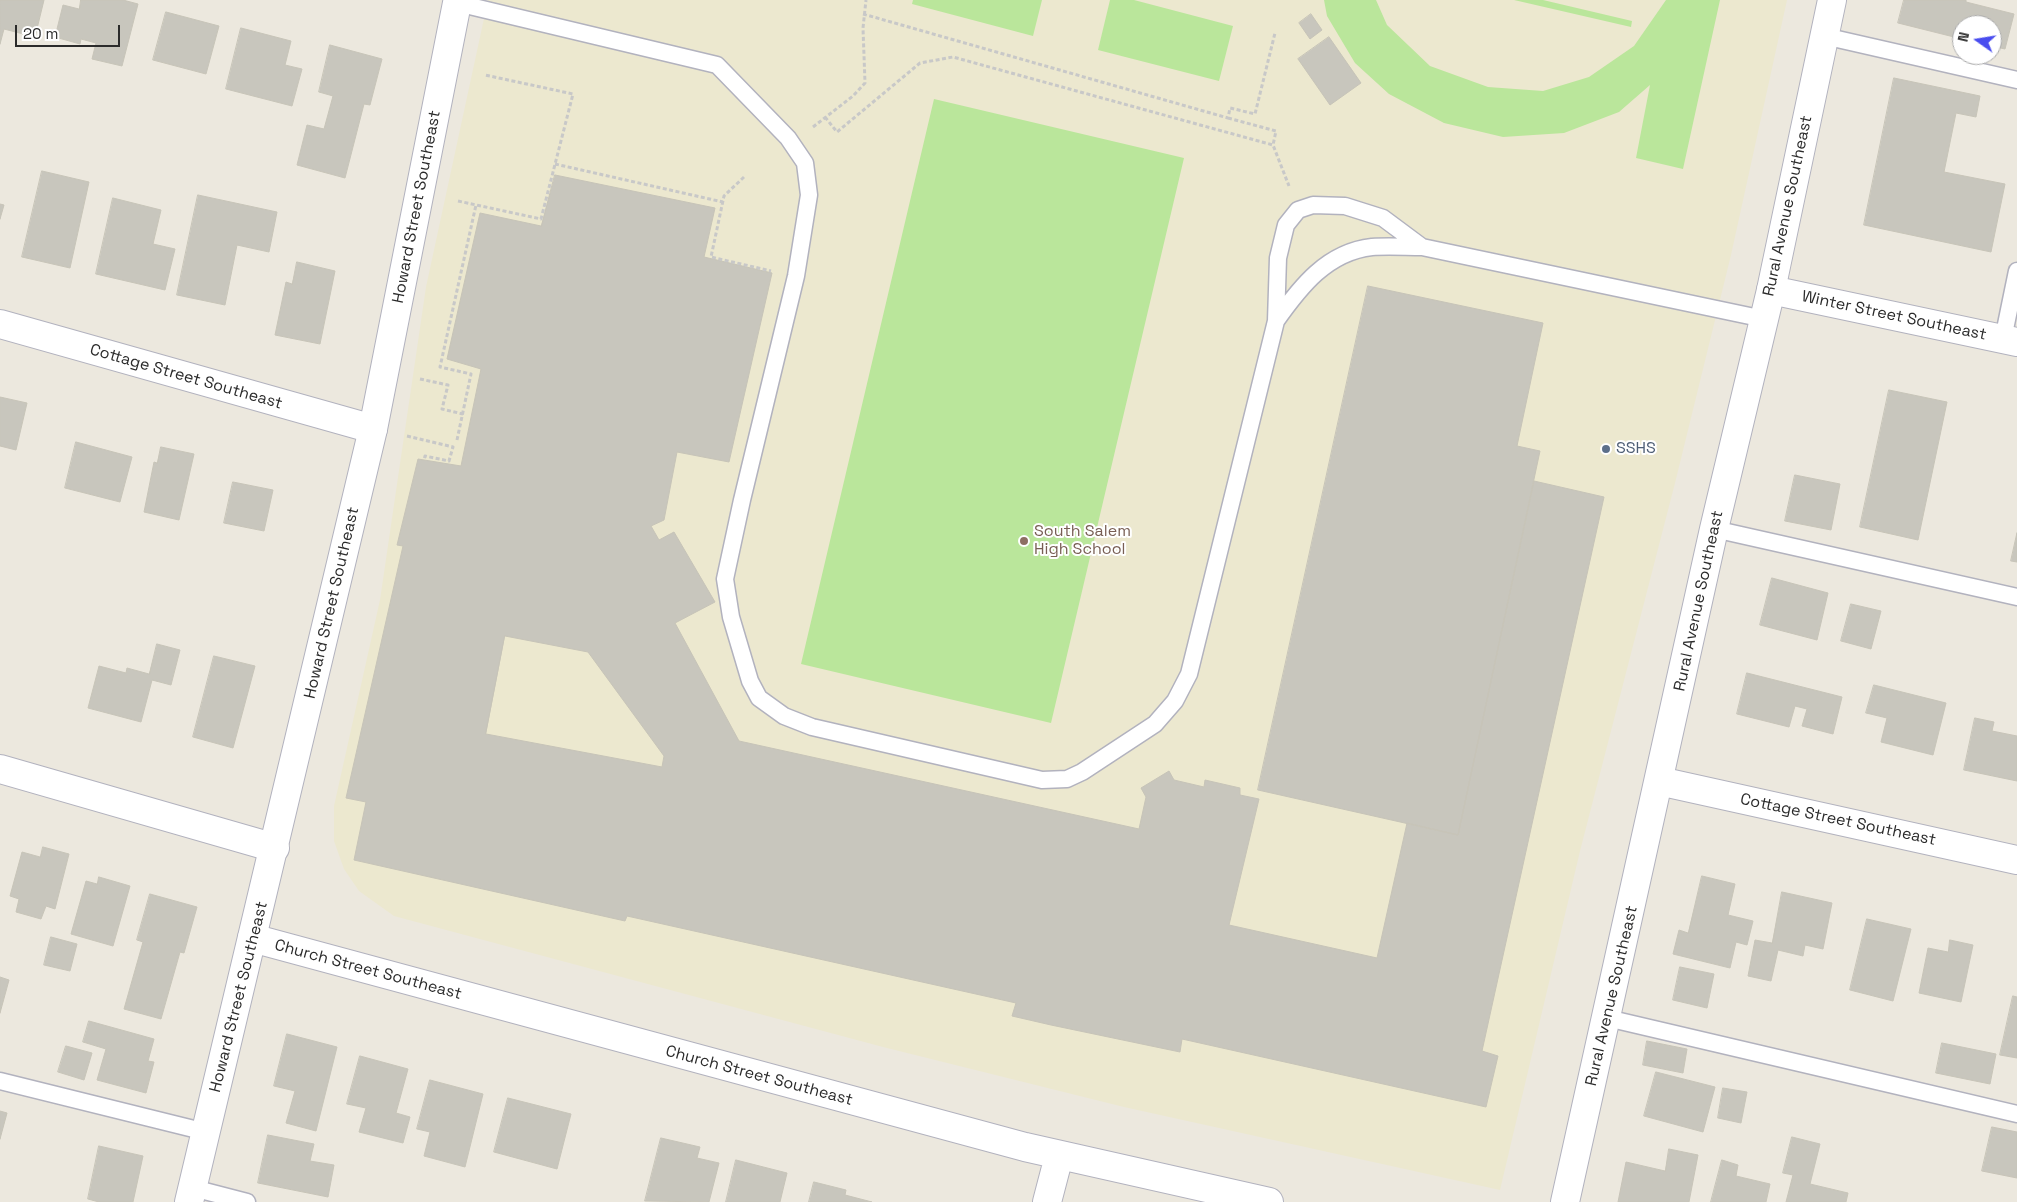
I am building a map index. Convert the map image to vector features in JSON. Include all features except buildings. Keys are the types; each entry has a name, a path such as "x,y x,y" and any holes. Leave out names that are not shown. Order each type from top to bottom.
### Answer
{"street":[{"name":"Rural Avenue Southeast","path":"1565,1202 1714,529 1771,290 1832,0"},
{"name":"Howard Street Southeast","path":"191,1195 275,848 373,429 454,1"},
{"name":"Winter Street Southeast","path":"1771,290 2010,340"},
{"name":"Cottage Street Southeast","path":"0,324 373,429"},
{"path":"0,770 275,848"},
{"name":"Cottage Street Southeast","path":"1659,781 2017,860"},
{"name":"Church Street Southeast","path":"252,938 1059,1156 1269,1202"},
{"path":"1048,1202 1059,1156"}],"lane":[{"path":"454,1 717,65 788,138 805,163 809,195 796,276 742,500 726,579 731,617 750,681 759,698 772,709 812,727 1042,780 1067,778 1082,772 1155,724 1175,701 1189,674 1276,320 1278,258 1286,224 1298,210 1313,206 1346,206 1383,218 1422,247"},
{"path":"1824,36 2017,80"},
{"path":"1276,320 1300,288 1321,268 1342,256 1370,248 1422,247 1764,319"},
{"path":"2010,340 2017,271"},
{"path":"1714,529 2017,597"},
{"path":"1607,1018 2017,1114"},
{"path":"0,1081 206,1132"},
{"path":"191,1195 247,1202"}],"path":[{"path":"866,0 863,14 865,83 853,96 825,117 837,132 920,63 953,57 1272,145"},
{"path":"863,14 1276,131 1272,145 1298,210"},
{"path":"1228,118 1230,108 1255,114 1275,33"},
{"path":"458,201 541,219 573,94 485,75"},
{"path":"555,164 723,202"},
{"path":"744,177 724,196 711,257 796,276"},
{"path":"457,440 471,374 440,367 476,205"},
{"path":"420,379 448,385 442,409 463,414"},
{"path":"407,436 453,447 449,461 425,456 424,460"}],"shaded area":[{"name":"South Salem High School","path":"488,0 1787,0 1731,255 1675,483 1580,851 1500,1190 1124,1107 883,1047 394,916 359,891 344,869 334,841 334,806 380,600 426,287"}],"green space":[{"path":"913,0 1042,0 1033,36 912,4"},
{"path":"1110,0 1134,0 1233,26 1219,81 1098,50"},
{"path":"1324,0 1376,0 1387,25 1430,66 1488,87 1543,91 1589,77 1634,46 1666,0 1720,0 1683,169 1636,158 1650,85 1619,112 1564,133 1503,137 1444,123 1389,94 1355,63 1327,16"},
{"path":"1514,0 1543,0 1632,21 1631,27"},
{"path":"934,99 1184,158 1051,723 801,664"}],"place":[{"name":"SSHS","path":"1606,449"},
{"name":"South Salem High School","path":"1024,541"}]}
